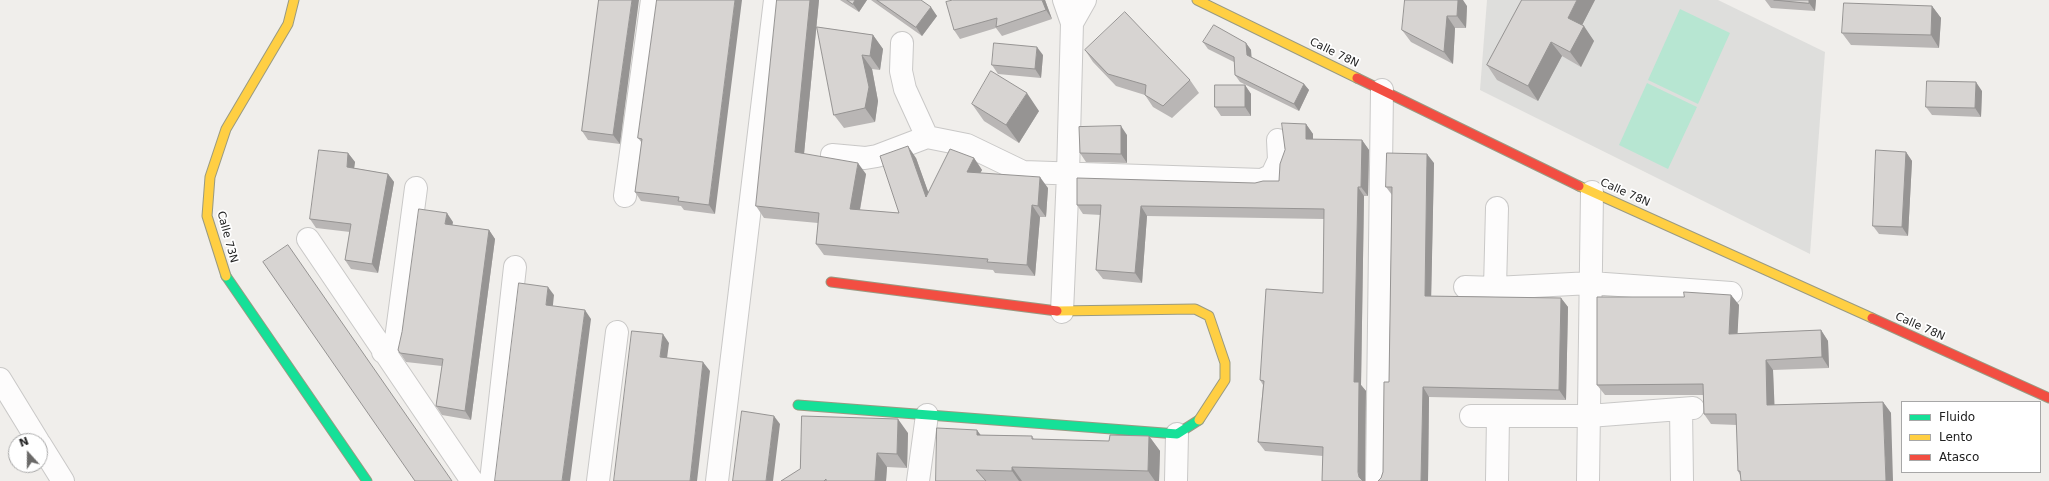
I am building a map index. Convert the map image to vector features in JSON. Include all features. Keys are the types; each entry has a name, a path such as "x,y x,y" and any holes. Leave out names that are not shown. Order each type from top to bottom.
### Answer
{"street":[{"name":"Calle 73N","path":"294,0 288,24 226,129 210,177 207,216 223,272 367,481"},
{"path":"625,196 652,0"},
{"path":"717,481 775,0"},
{"path":"1062,312 1068,174 1072,23 1064,0"},
{"path":"1072,23 1084,0"},
{"name":"Calle 78N","path":"1196,0 1592,192 2049,398"},
{"path":"902,43 901,71 905,89 927,137"},
{"path":"1377,481 1382,90"},
{"path":"832,155 865,158 877,156 927,137 968,145 1023,172 1262,180 1272,175 1279,160 1278,140"},
{"path":"383,352 396,339 416,188"},
{"path":"1588,481 1592,192"},
{"path":"1495,288 1497,208"},
{"path":"308,240 472,481"},
{"path":"491,481 515,267"},
{"path":"798,405 1177,434 1200,419 1225,380 1225,363 1209,316 1195,310 1062,312 831,282"},
{"path":"1465,287 1495,288 1591,282 1731,293"},
{"path":"598,481 617,332"},
{"path":"0,379 33,433"},
{"path":"1471,416 1589,416 1687,409 1682,481"},
{"path":"918,481 927,414"},
{"path":"1497,481 1498,416"},
{"path":"1176,481 1177,434"},
{"path":"48,457 63,481"}],"shaded area":[{"path":"1487,0 1718,0 1825,52 1810,254 1480,90"}],"green space":[{"path":"1680,9 1730,33 1698,104 1648,80"},
{"path":"1647,83 1697,107 1668,169 1619,145"}],"building":[{"path":"599,0 632,0 613,135 582,131"},
{"path":"657,0 735,0 709,205 678,201 679,197 635,192 642,139 638,138"},
{"path":"777,0 810,0 795,152 858,163 850,209 899,213 880,156 908,146 926,197 950,149 974,158 967,172 1040,177 1038,206 1032,205 1027,265 987,262 988,259 816,244 819,213 756,206"},
{"path":"847,0 855,0 853,4"},
{"path":"877,0 921,0 931,7 916,27"},
{"path":"953,0 1042,0 1046,10 996,27 997,18 954,30 946,2"},
{"path":"1405,0 1458,0 1457,16 1447,16 1444,52 1402,30"},
{"path":"1522,0 1577,0 1568,18 1584,26 1570,52 1551,42 1528,86 1487,65"},
{"path":"1774,0 1809,0 1809,3"},
{"path":"1844,3 1932,6 1931,35 1842,33"},
{"path":"1125,12 1190,80 1163,106 1145,95 1146,85 1108,74 1085,50"},
{"path":"1214,25 1246,43 1247,55 1304,84 1294,104 1235,75 1234,57 1203,42"},
{"path":"817,27 873,35 870,56 862,55 869,87 865,108 834,115"},
{"path":"994,43 1037,47 1035,69 992,65"},
{"path":"991,71 1027,93 1006,125 972,104"},
{"path":"1927,81 1976,82 1975,108 1926,107"},
{"path":"1215,85 1245,85 1245,107 1215,107"},
{"path":"1282,123 1306,124 1306,139 1362,140 1361,187 1358,187 1354,382 1359,382 1358,472 1359,477 1363,481 1322,481 1323,447 1258,442 1264,381 1260,380 1266,289 1323,293 1324,209 1141,206 1135,273 1096,270 1101,205 1077,205 1077,178 1255,183 1263,181 1279,181 1280,164 1285,150"},
{"path":"1121,126 1121,154 1080,153 1079,127"},
{"path":"319,150 348,153 347,167 388,174 372,264 345,260 351,224 310,219"},
{"path":"1876,150 1906,152 1902,227 1873,226"},
{"path":"1387,153 1427,154 1425,296 1561,298 1559,390 1423,387 1421,481 1378,481 1383,472 1384,382 1389,382 1392,187 1386,187"},
{"path":"419,209 447,213 445,224 489,230 465,411 436,406 443,359 400,353 398,350 402,332"},
{"path":"288,245 452,481 415,481 263,262"},
{"path":"519,283 548,287 546,305 585,310 562,481 495,481"},
{"path":"1684,292 1731,295 1729,334 1821,330 1822,357 1766,360 1767,405 1883,402 1886,481 1741,481 1740,471 1738,471 1736,414 1704,414 1703,384 1597,385 1597,297 1684,297"},
{"path":"632,331 663,334 660,357 703,362 690,481 614,481"},
{"path":"742,411 774,416 766,481 733,481"},
{"path":"802,416 898,419 897,454 877,453 875,481 826,481 826,479 824,481 781,481 800,469"},
{"path":"937,428 977,430 977,435 1032,436 1032,439 1109,441 1110,435 1149,436 1148,471 1012,467 1012,471 976,470 986,481 936,481"}],"traffic: fast":[{"path":"226,276 367,481"},
{"path":"798,405 1177,434 1199,420"}],"traffic: slow":[{"path":"226,276 207,216 210,177 226,129 288,24 294,0"},
{"path":"1197,0 1357,78"},
{"path":"1579,186 1872,318"},
{"path":"1057,311 1195,309 1209,316 1225,363 1225,380 1199,420"}],"traffic: jam":[{"path":"1357,78 1579,186"},
{"path":"831,282 1057,311"},
{"path":"1872,318 2049,398"}]}
